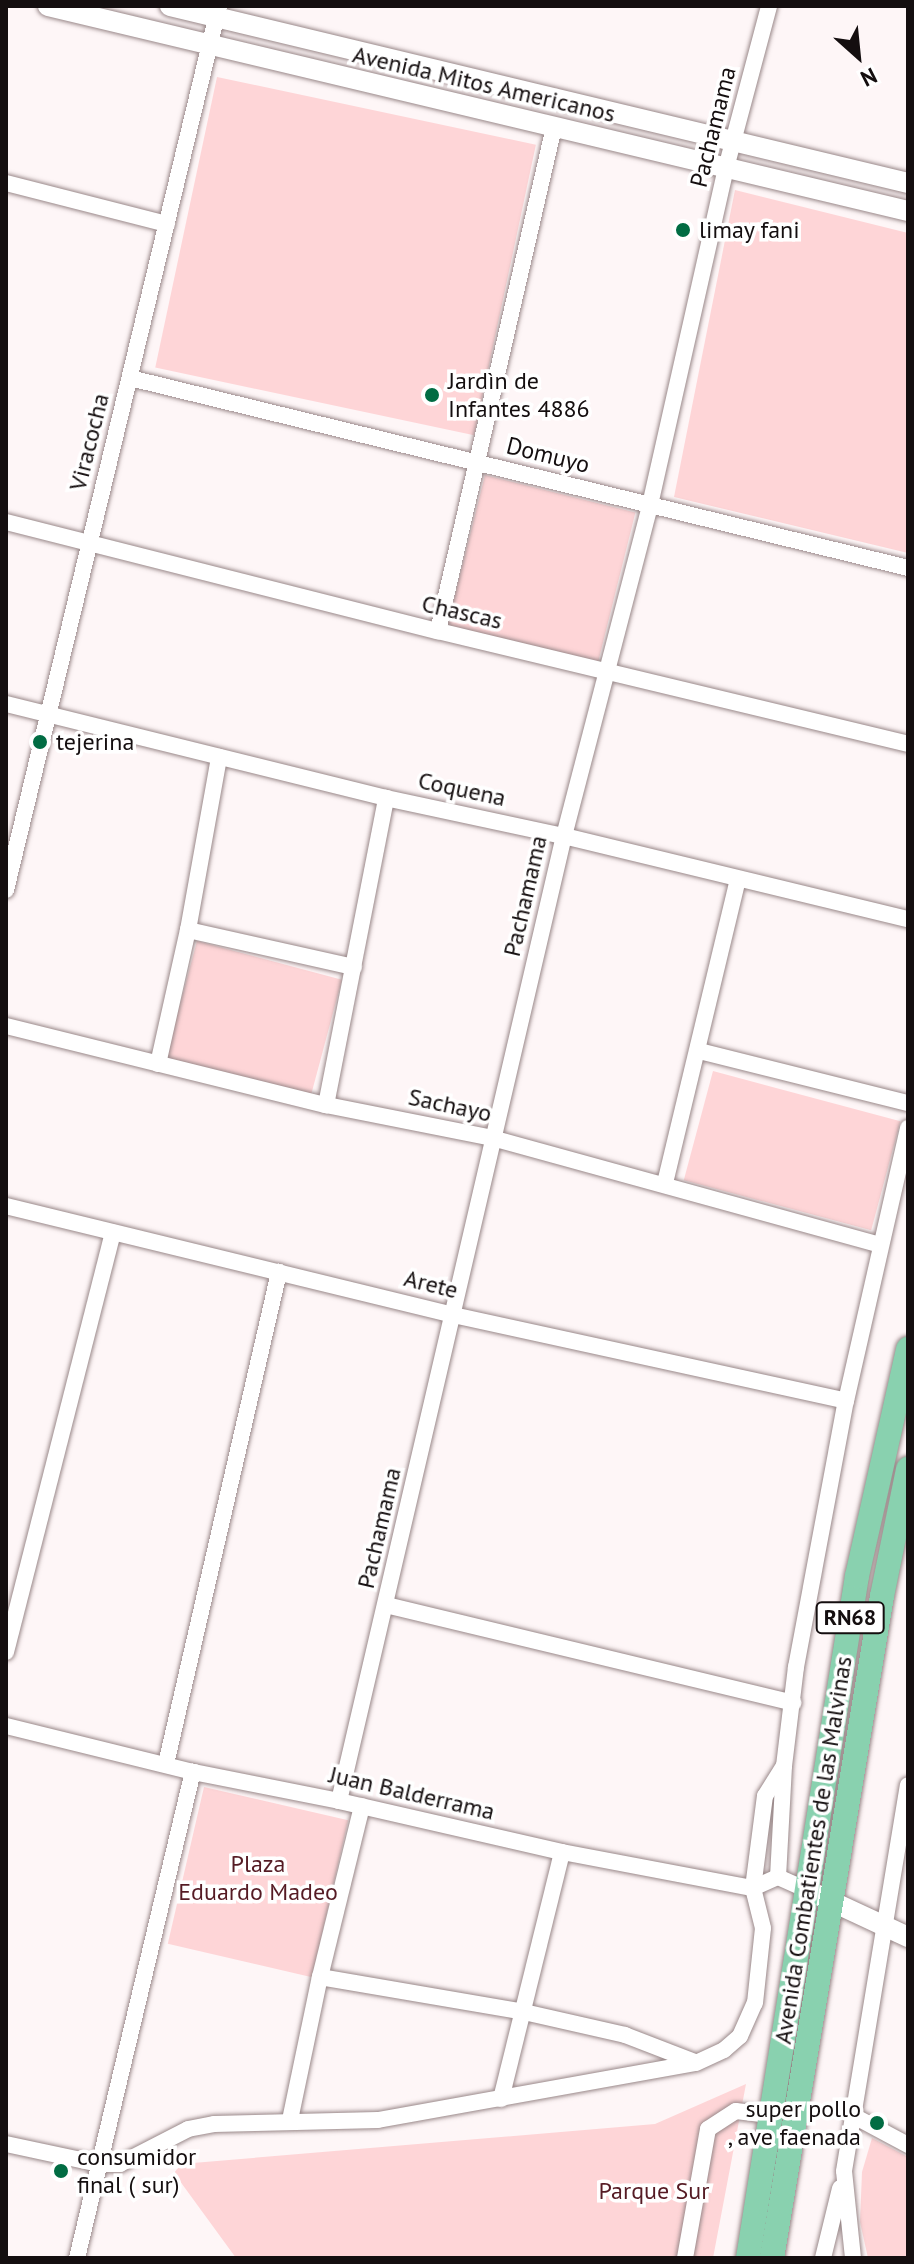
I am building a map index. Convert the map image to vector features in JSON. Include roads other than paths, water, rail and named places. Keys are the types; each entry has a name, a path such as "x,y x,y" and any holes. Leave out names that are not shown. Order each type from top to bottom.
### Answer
{"main road":[{"name":"Avenida Combatientes de las Malvinas","path":"748,2258 860,1560 908,1349"},
{"name":"Avenida Combatientes de las Malvinas","path":"772,2258 882,1596 908,1469"}],"street":[{"name":"Avenida Mitos Americanos","path":"48,6 908,211"},
{"name":"Avenida Mitos Americanos","path":"170,6 218,12 733,143 908,183"},
{"name":"Pachamama","path":"339,1801 564,836 650,505 726,168 769,6"},
{"name":"Viracocha","path":"6,890 46,713 90,544 218,12"},
{"path":"438,631 554,127"},
{"path":"6,183 167,224"},
{"name":"Domuyo","path":"130,378 908,568"},
{"name":"Chascas","path":"6,522 438,631 908,744"},
{"name":"Coquena","path":"6,704 386,798 564,836 908,919"},
{"path":"158,1064 188,930 219,757"},
{"path":"326,1105 386,798"},
{"path":"665,1183 738,880"},
{"path":"188,930 354,967"},
{"name":"Sachayo","path":"6,1026 326,1105 492,1138 665,1183 881,1245"},
{"path":"699,1051 908,1103"},
{"path":"778,1877 784,1766 796,1667 846,1401 908,1128"},
{"name":"Arete","path":"6,1206 453,1315 846,1401"},
{"path":"6,1652 113,1232"},
{"path":"166,1764 279,1272"},
{"path":"386,1605 793,1703"},
{"name":"Juan Balderrama","path":"6,1726 193,1772 339,1801 562,1852 753,1888"},
{"path":"6,2144 99,2164 120,2164 188,2129 214,2124 378,2120 696,2063 724,2050 740,2036 755,2003 763,1928 753,1888 765,1796 784,1766"},
{"path":"77,2258 193,1772"},
{"path":"823,2258 844,2171 908,1785"},
{"path":"290,2120 320,1977 362,1806"},
{"path":"501,2099 562,1852"},
{"path":"753,1888 778,1877 908,1937"},
{"path":"320,1977 524,2012 625,2035 696,2063"},
{"path":"685,2258 708,2129 736,2111 770,2115"},
{"path":"852,2115 908,2145"},
{"path":"844,2171 853,2258"}],"place":[{"name":"limay fani","path":"683,230"},
{"name":"Jardìn de Infantes 4886","path":"432,395"},
{"name":"tejerina","path":"40,742"},
{"name":"super pollo , ave faenada","path":"877,2123"},
{"name":"consumidor final ( sur)","path":"61,2171"}],"park label":[{"name":"Plaza Eduardo Madeo","path":"258,1878"},
{"name":"Parque Sur","path":"654,2191"}]}
